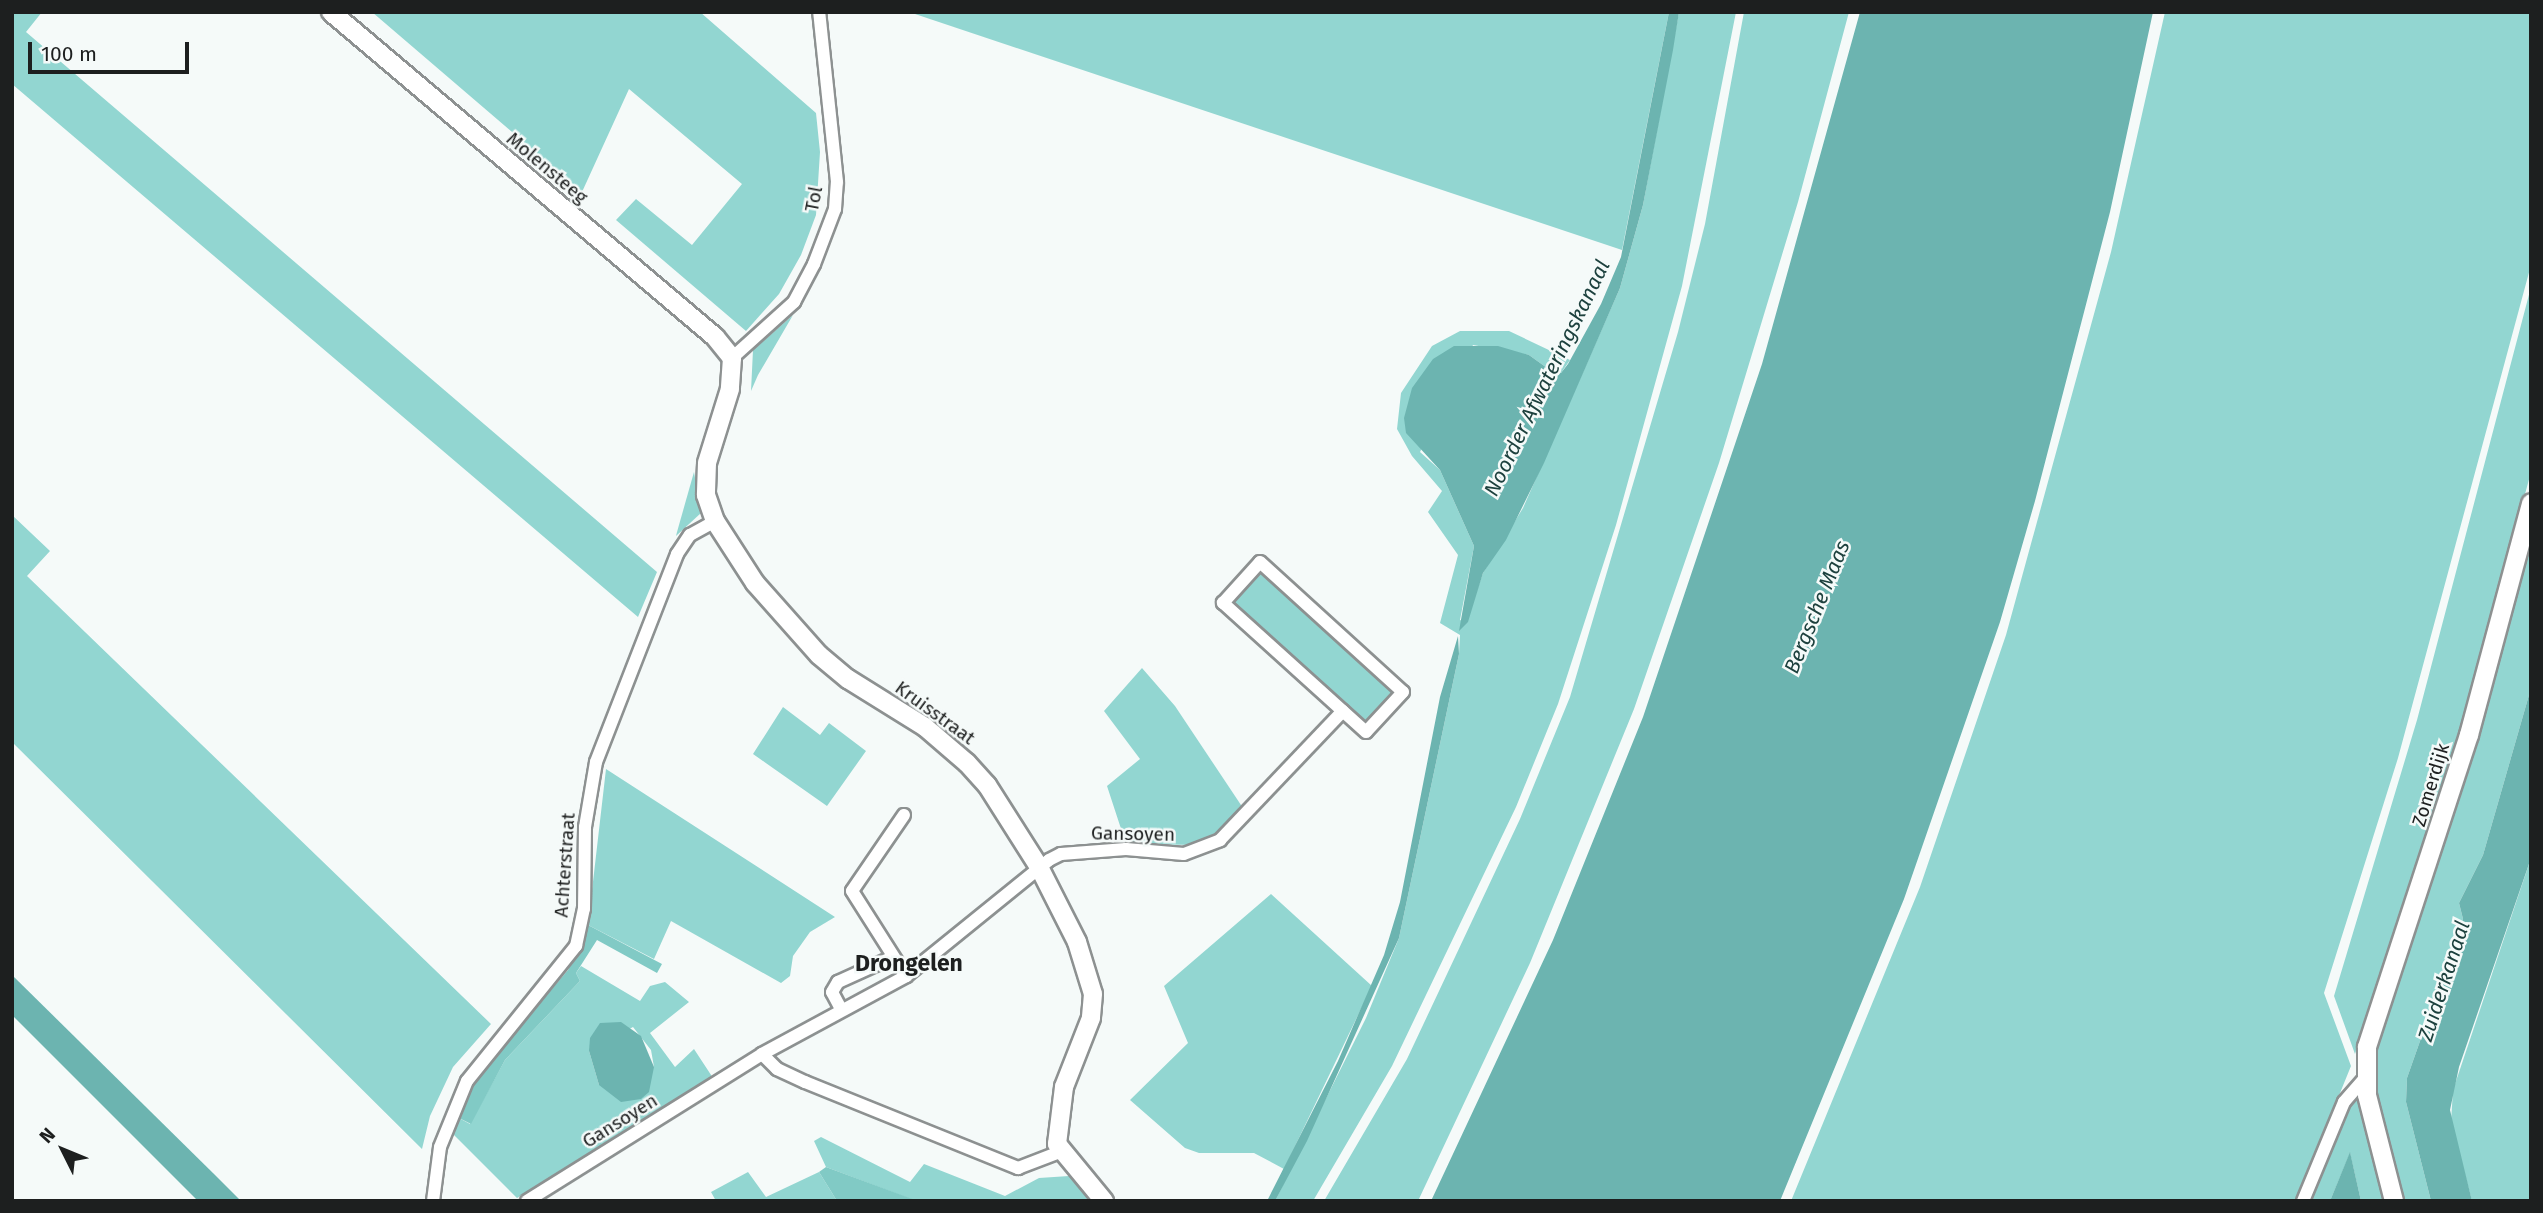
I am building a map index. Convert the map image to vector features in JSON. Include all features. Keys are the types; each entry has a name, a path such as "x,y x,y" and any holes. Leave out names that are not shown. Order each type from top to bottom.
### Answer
{"street":[{"name":"Molensteeg","path":"331,12 715,337 732,358"},
{"name":"Tol","path":"732,358 794,302 814,264 835,209 837,182 819,12"},
{"name":"Kruisstraat","path":"732,358 730,389 708,463 706,495 715,522 755,583 819,655 848,679 925,727 967,763 987,785 1040,867 1077,942 1093,995 1087,1030 1064,1087 1057,1135 1060,1153"},
{"name":"Zomerdijk","path":"2394,1201 2374,1130 2366,1077 2367,1047 2469,735 2531,503"},
{"name":"Achterstraat","path":"433,1201 440,1147 467,1082 576,946 584,909 584,827 596,762 677,554 690,535 715,522"},
{"path":"1260,562 1403,692 1366,732 1343,711 1223,603 1260,562"},
{"name":"Gansoyen","path":"527,1201 762,1055 841,1009 906,976 1040,867 1061,854 1092,850 1185,854 1207,848 1273,788 1343,711"},
{"path":"904,814 852,891 906,976"},
{"path":"841,1009 832,992 838,982 893,957"},
{"path":"762,1055 777,1069 805,1082 1018,1168 1060,1153 1104,1201"},
{"path":"2303,1201 2344,1102 2366,1077"}],"shaded area":[{"path":"12,12 42,12 26,32 657,572 638,617 12,84"},
{"path":"372,12 700,12 816,113 820,152 816,215 801,255 779,294 746,331 616,220 636,199 692,245 742,184 629,89 582,192"},
{"path":"909,12 1669,12 1622,250"},
{"path":"1679,12 1736,12 1682,286 1616,525 1558,704 1516,807 1392,1066 1313,1201 1275,1201 1366,1018 1399,938 1459,654 1460,635 1440,623 1458,555 1428,512 1442,491 1412,456 1397,429 1401,393 1432,346 1460,331 1509,331 1570,360 1561,373 1554,373 1529,355 1473,345 1420,452 1440,470 1474,546 1460,620 1466,622 1483,573 1523,508 1620,288 1643,205"},
{"path":"1744,12 1849,12 1798,202 1719,463 1634,709 1530,963 1418,1201 1324,1201 1407,1059 1520,819 1570,697 1678,332 1705,224"},
{"path":"2165,12 2531,12 2531,265 2398,758 2324,993 2351,1066 2296,1201 1791,1201 1920,887 2006,635 2111,252"},
{"path":"2531,287 2531,472 2453,760 2355,1054 2334,996 2417,720"},
{"path":"793,315 758,375 751,391 753,350"},
{"path":"694,472 701,513 676,536 677,532"},
{"path":"12,515 50,551 27,576 491,1024 453,1067 430,1116 422,1149 12,742"},
{"path":"2531,525 2531,688 2483,855 2459,903 2463,919 2407,1078 2406,1102 2431,1201 2398,1201 2374,1108 2371,1063"},
{"path":"1259,572 1392,690 1391,698 1367,723 1232,604"},
{"path":"1142,668 1175,706 1245,811 1199,845 1126,844 1107,786 1140,759 1104,711"},
{"path":"783,707 820,735 829,723 866,751 827,806 753,754"},
{"path":"606,769 835,917 810,932 793,956 790,976 781,983 671,921 654,959 588,925"},
{"path":"2531,858 2531,1201 2472,1201 2451,1122 2453,1090"},
{"path":"1271,894 1372,986 1284,1169 1254,1153 1199,1153 1185,1148 1130,1100 1188,1043 1164,986"},
{"path":"588,925 662,964 657,973 597,940 576,973 580,981 505,1060 471,1124 457,1117 482,1071 568,970"},
{"path":"581,966 640,1001 650,986 665,982 689,1002 650,1033 675,1067 694,1049 713,1078 517,1198 453,1134 457,1117 470,1124 505,1060 580,981 576,973","holes":["633,1027 651,1050 654,1067 599,1085 589,1051"]},
{"path":"2355,1082 2385,1201 2361,1201 2350,1153 2330,1201 2305,1201"},
{"path":"821,1137 910,1182 924,1164 1005,1196 1039,1178 1069,1176 1093,1201 916,1201 826,1167 814,1141"},
{"path":"826,1167 916,1201 837,1201 819,1172"},
{"path":"748,1172 766,1197 819,1172 837,1201 716,1201 711,1192"}],"water":[{"name":"Noorder Afwateringskanaal","path":"1669,12 1679,12 1673,50 1643,205 1620,288 1544,463 1506,540 1483,573 1468,622 1459,631 1474,546 1440,470 1406,433 1404,418 1412,388 1433,359 1454,346 1498,346 1529,355 1554,373 1561,373 1568,364 1601,304 1621,257"},
{"name":"Bergsche Maas","path":"1860,12 2153,12 2110,212 2035,501 2000,622 1904,899 1780,1201 1431,1201 1553,940 1643,717 1762,364"},
{"path":"1458,636 1459,654 1399,938 1307,1141 1275,1201 1267,1201 1338,1061 1384,955 1400,902 1440,697"},
{"name":"Zuiderkanaal","path":"2531,688 2531,858 2459,1067 2450,1110 2472,1201 2431,1201 2406,1102 2407,1078 2463,919 2459,903 2483,855"},
{"path":"12,975 241,1201 198,1201 12,1015"},
{"path":"621,1022 641,1036 654,1067 649,1092 641,1099 621,1102 599,1085 589,1051 590,1038 600,1023"},
{"path":"2350,1152 2361,1201 2330,1201"}],"district":[{"name":"Drongelen","path":"909,963"}]}
